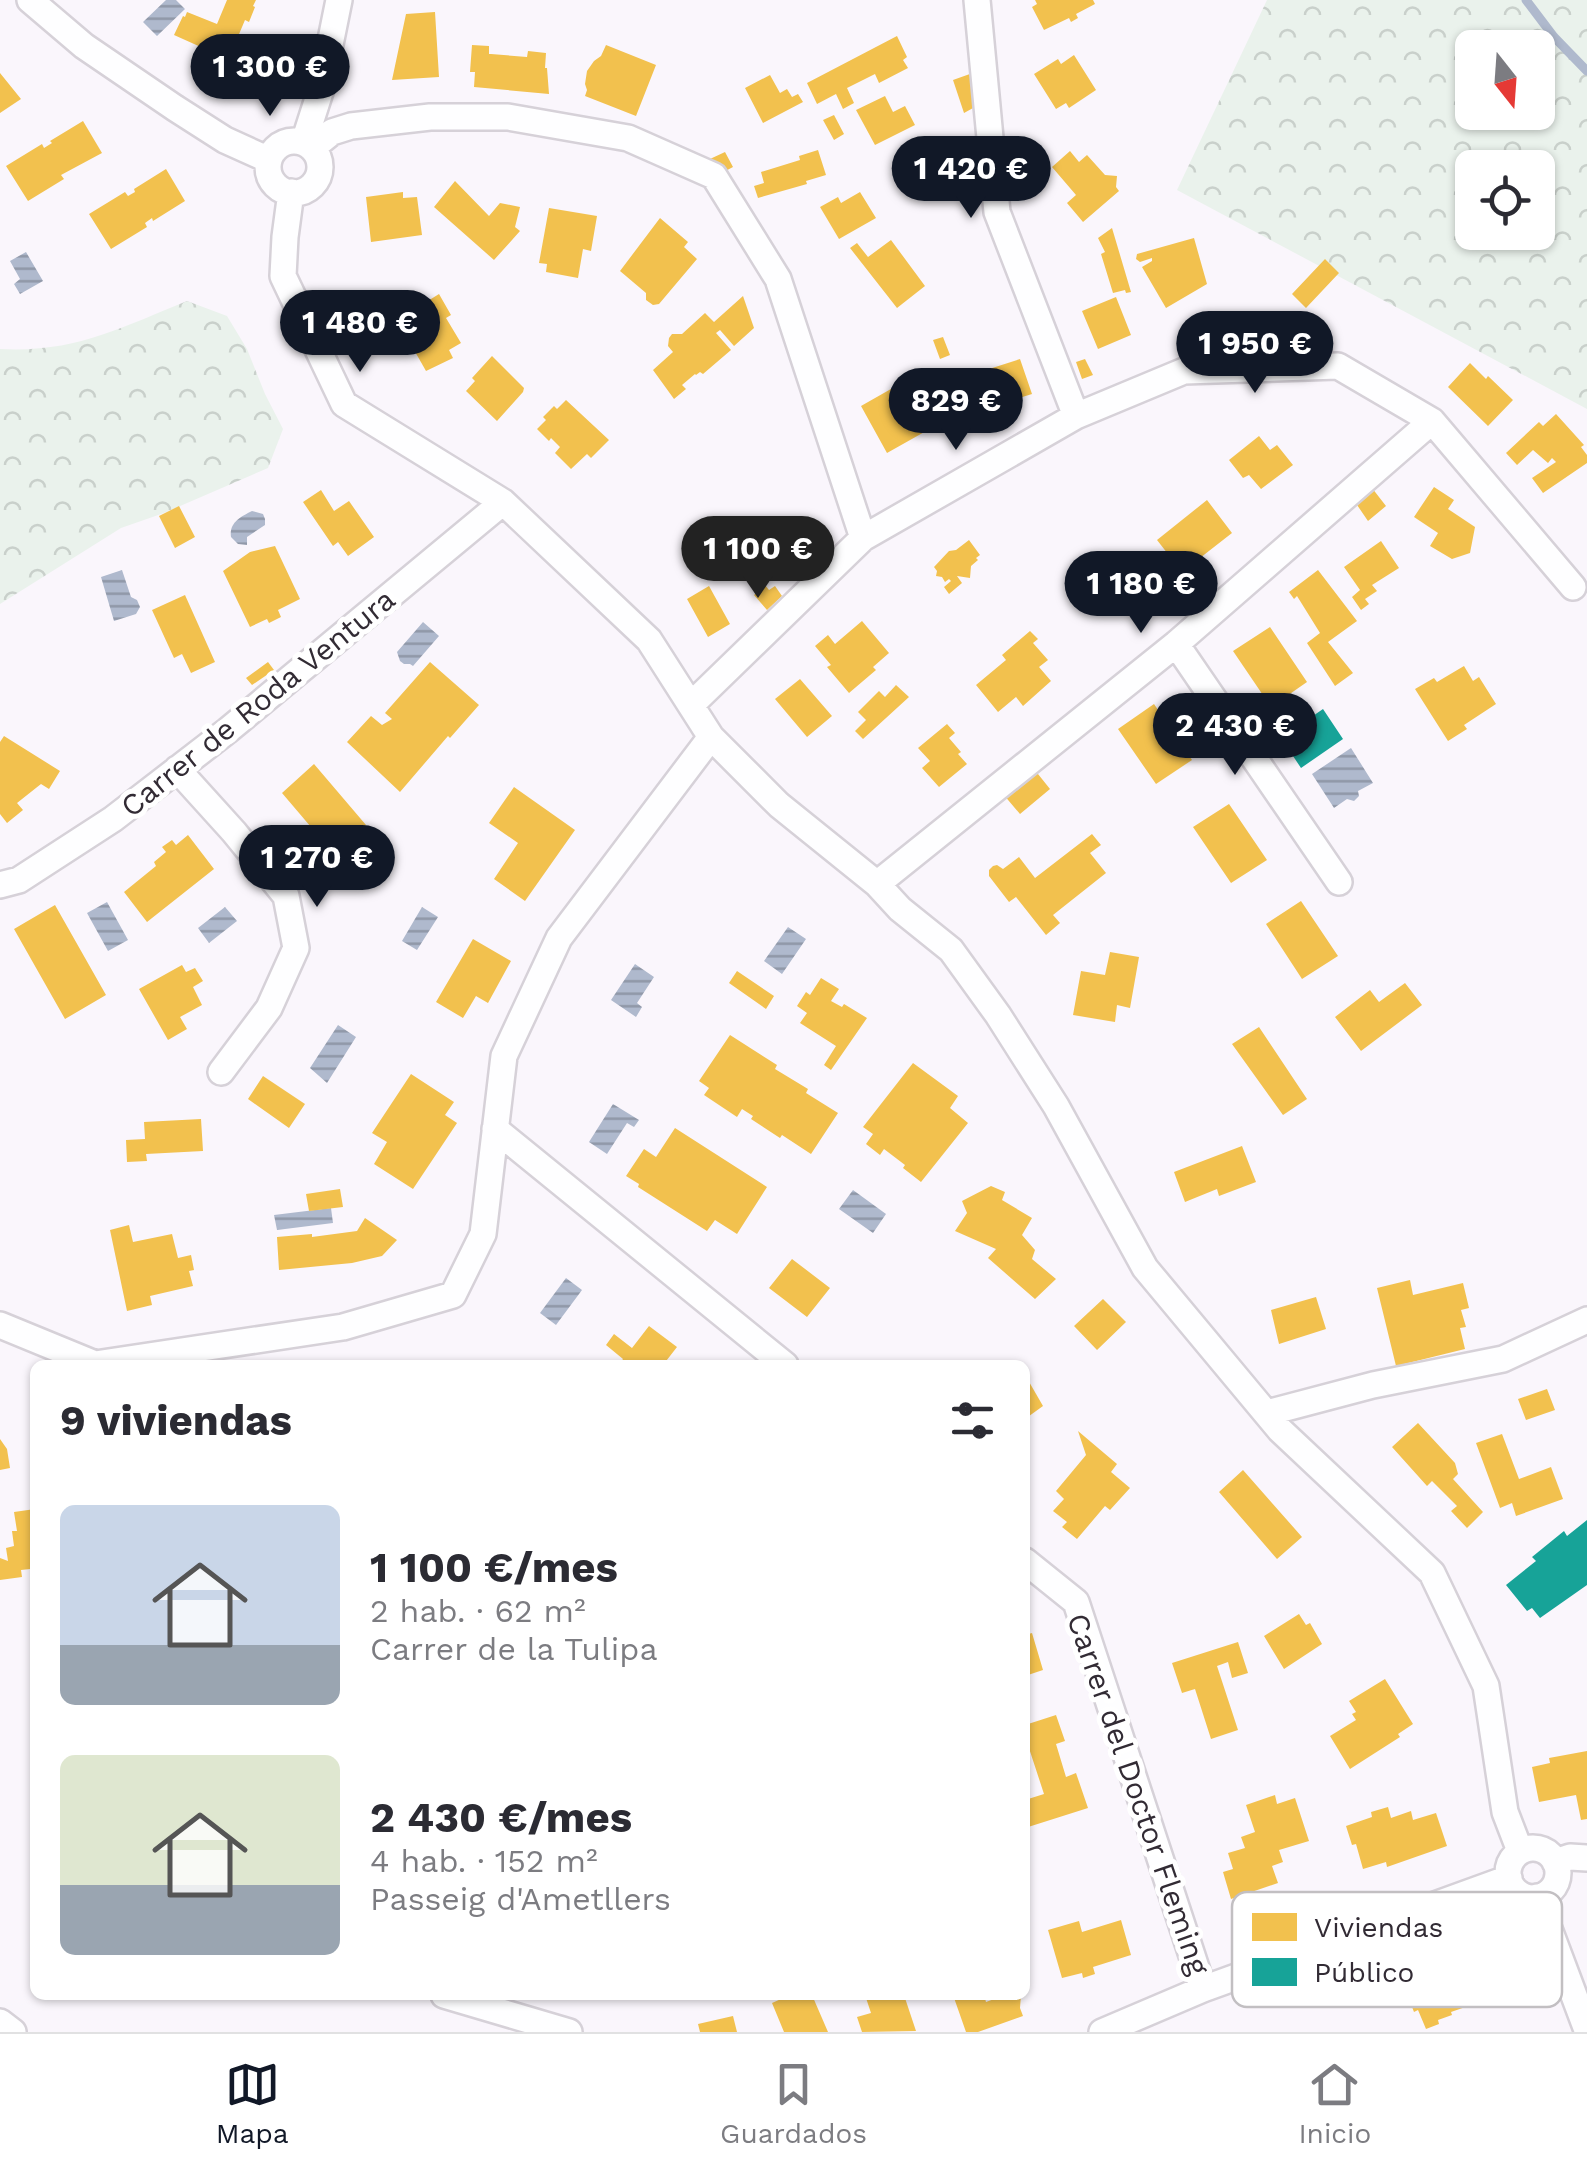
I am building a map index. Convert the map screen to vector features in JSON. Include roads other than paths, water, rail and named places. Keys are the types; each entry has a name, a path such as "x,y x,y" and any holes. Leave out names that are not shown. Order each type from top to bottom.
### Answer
{"street":[{"path":"30,0 84,46 175,108 225,140 269,160"},
{"path":"308,145 339,0"},
{"path":"977,0 997,212 1076,416"},
{"path":"308,145 318,156 316,180 306,190 291,192 274,184 269,175 269,160 284,142 308,145 351,126 430,117 508,117 628,138 714,176 778,279 863,538"},
{"path":"291,192 283,276 344,404 503,502 649,640 711,737 779,805 951,950 1056,1106 1145,1268 1280,1430 1432,1574 1486,1686 1505,1812 1520,1852"},
{"path":"692,704 863,538 1076,416 1184,371 1338,366 1432,421 1573,587"},
{"path":"876,884 1176,644 1432,421"},
{"name":"Carrer de Roda Ventura","path":"0,885 19,880 112,819 333,644 503,502"},
{"path":"1176,644 1339,882"},
{"path":"122,1360 343,1327 452,1295 482,1234 504,1056 559,938 711,737"},
{"path":"177,769 286,896 296,948 270,1008 221,1072"},
{"path":"495,1129 779,1360"},
{"path":"1267,1413 1373,1385 1503,1359 1587,1320"},
{"path":"0,1325 85,1360"},
{"name":"Carrer del Doctor Fleming","path":"1030,1565 1076,1602 1203,1990"},
{"path":"1518,1892 1508,1878 1510,1863 1530,1848 1540,1849 1556,1862 1556,1882 1546,1892"},
{"path":"1556,1862 1570,1857 1587,1858"},
{"path":"1470,1892 1508,1878"},
{"path":"1562,1964 1587,2030"},
{"path":"1102,2032 1232,1979"},
{"path":"461,2000 569,2032"},
{"path":"0,2022 13,2032"}],"water":[{"path":"166,0 176,0 185,9 157,36 143,22"},
{"path":"26,252 43,281 20,294 14,284 20,279 10,261"},
{"path":"252,511 263,514 265,525 247,537 247,545 238,544 231,537 232,528"},
{"path":"122,570 131,597 140,607 136,614 114,621 101,577"},
{"path":"423,622 439,636 413,666 404,664 397,652"},
{"path":"1351,748 1373,783 1358,791 1354,801 1347,799 1334,808 1312,774"},
{"path":"107,902 128,940 108,951 87,913"},
{"path":"225,907 237,921 209,943 198,928"},
{"path":"422,907 438,917 417,950 402,941"},
{"path":"788,927 806,939 782,974 764,961"},
{"path":"635,964 654,977 637,1003 642,1007 636,1017 611,1000"},
{"path":"338,1025 356,1037 327,1083 310,1068"},
{"path":"613,1104 639,1120 634,1127 627,1123 607,1154 589,1142"},
{"path":"853,1190 886,1214 873,1233 839,1209"},
{"path":"331,1208 333,1223 277,1230 274,1215"},
{"path":"566,1278 582,1290 556,1325 540,1313"}],"waterway":[{"path":"1526,0 1587,71"}]}
